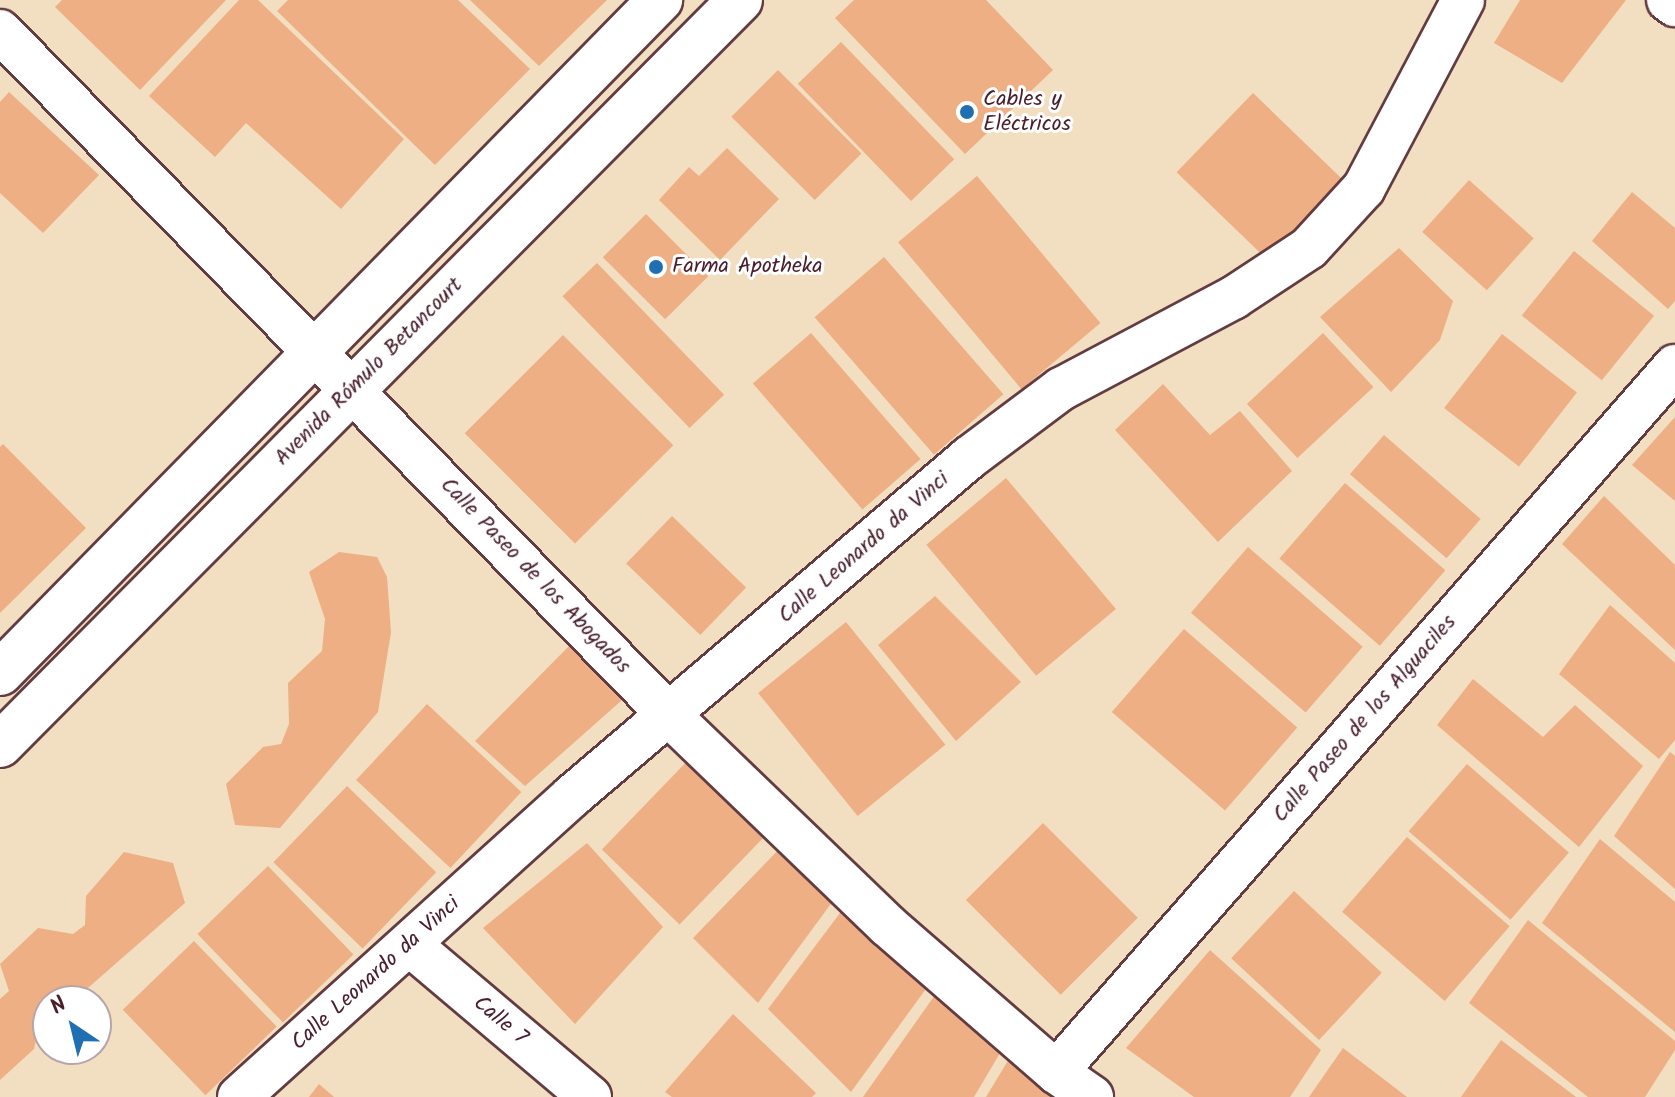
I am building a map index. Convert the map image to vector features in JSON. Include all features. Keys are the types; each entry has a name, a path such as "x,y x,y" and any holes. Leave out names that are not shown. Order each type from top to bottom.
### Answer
{"main road":[{"path":"0,673 660,0"},
{"name":"Avenida Rómulo Betancourt","path":"0,745 740,0"}],"street":[{"name":"Calle Leonardo da Vinci","path":"239,1097 572,796 670,716 970,457 1061,389 1233,298 1309,248 1364,188 1463,0"},
{"path":"1668,0 1675,5"},
{"name":"Calle Paseo de los Abogados","path":"0,31 353,388 670,716 887,925 1056,1072 1092,1097"},
{"name":"Calle Paseo de los Alguaciles","path":"1056,1072 1675,366"},
{"name":"Calle 7","path":"409,944 590,1097"}],"building":[{"path":"62,0 226,0 140,90 55,7"},
{"path":"239,0 258,0 404,139 341,209 246,123 215,157 149,96"},
{"path":"288,0 458,0 530,69 435,165 277,11"},
{"path":"470,0 607,0 539,66"},
{"name":"Cables y Eléctricos","path":"854,0 986,0 1053,70 965,154 835,18"},
{"path":"1520,0 1626,0 1562,83 1494,43"},
{"path":"841,42 954,159 911,201 798,84"},
{"path":"778,70 861,153 815,200 731,117"},
{"path":"9,92 99,175 43,233 0,193 0,102"},
{"path":"1253,93 1346,183 1269,262 1177,172"},
{"path":"727,148 779,199 720,260 659,200 689,167 699,176"},
{"path":"977,176 1100,323 1022,389 898,242"},
{"path":"1469,180 1534,238 1487,290 1422,232"},
{"path":"1632,192 1675,228 1675,301 1668,309 1592,241"},
{"name":"Farma Apotheka","path":"646,214 708,276 665,319 603,257"},
{"path":"1399,248 1453,301 1440,340 1391,392 1320,317"},
{"path":"1574,251 1654,316 1602,380 1522,316"},
{"path":"884,257 1003,394 934,455 815,317"},
{"path":"597,263 724,395 690,428 562,296"},
{"path":"811,333 921,459 862,510 753,384"},
{"path":"1323,333 1373,387 1297,458 1247,404"},
{"path":"1502,334 1577,392 1519,467 1444,408"},
{"path":"563,335 673,445 575,544 465,433"},
{"path":"1163,384 1210,435 1240,411 1292,471 1218,542 1115,430"},
{"path":"1675,417 1675,501 1632,465"},
{"path":"1384,435 1481,519 1446,558 1350,474"},
{"path":"3,444 86,528 0,613 0,447"},
{"path":"1006,478 1116,609 1036,676 926,545"},
{"path":"1345,483 1445,570 1380,646 1279,558"},
{"path":"1604,496 1675,565 1675,650 1562,544"},
{"path":"672,516 746,588 700,635 626,563"},
{"path":"1248,547 1363,647 1306,712 1191,613"},
{"path":"339,552 377,557 387,577 391,632 378,712 280,828 235,825 226,784 263,747 281,744 289,724 288,683 322,651 325,619 309,572"},
{"path":"935,596 1021,682 956,741 878,645"},
{"path":"1610,605 1675,663 1675,740 1659,759 1559,674"},
{"path":"846,622 945,745 858,816 758,693"},
{"path":"1184,629 1297,727 1225,810 1112,712"},
{"path":"577,638 630,693 525,786 475,741"},
{"path":"1473,679 1543,737 1575,705 1643,766 1579,847 1437,725"},
{"path":"427,704 521,792 450,868 356,780"},
{"path":"1670,752 1675,756 1675,889 1614,836"},
{"path":"695,753 773,828 680,924 602,849"},
{"path":"1467,764 1569,853 1510,920 1409,831"},
{"path":"347,786 436,872 363,948 273,862"},
{"path":"1043,823 1138,918 1061,995 966,900"},
{"path":"1407,837 1510,926 1445,1001 1342,912"},
{"path":"1600,839 1675,902 1675,1032 1542,923"},
{"path":"787,841 841,890 758,1003 693,938"},
{"path":"587,843 663,927 575,1024 483,928"},
{"path":"124,852 173,863 185,903 91,985 32,985 32,1051 0,1080 0,999 9,991 0,964 38,928 73,934 85,925 86,896"},
{"path":"268,866 353,954 283,1023 198,934"},
{"path":"1294,891 1382,973 1319,1040 1231,958"},
{"path":"849,901 936,975 851,1092 768,1009"},
{"path":"1528,920 1675,1041 1675,1050 1645,1097 1588,1097 1469,1003"},
{"path":"194,941 277,1027 205,1095 123,1010"},
{"path":"1210,950 1321,1050 1290,1097 1194,1097 1126,1048"},
{"path":"942,985 1003,1048 974,1097 863,1097"},
{"path":"733,1014 816,1093 812,1097 672,1097 665,1092"},
{"path":"1501,1040 1576,1097 1461,1097"},
{"path":"1343,1048 1407,1097 1309,1097"},
{"path":"1009,1059 1060,1097 986,1097"},
{"path":"319,1084 334,1097 309,1097"}],"place":[{"name":"Cables y Eléctricos","path":"967,112"},
{"name":"Farma Apotheka","path":"656,267"}]}
